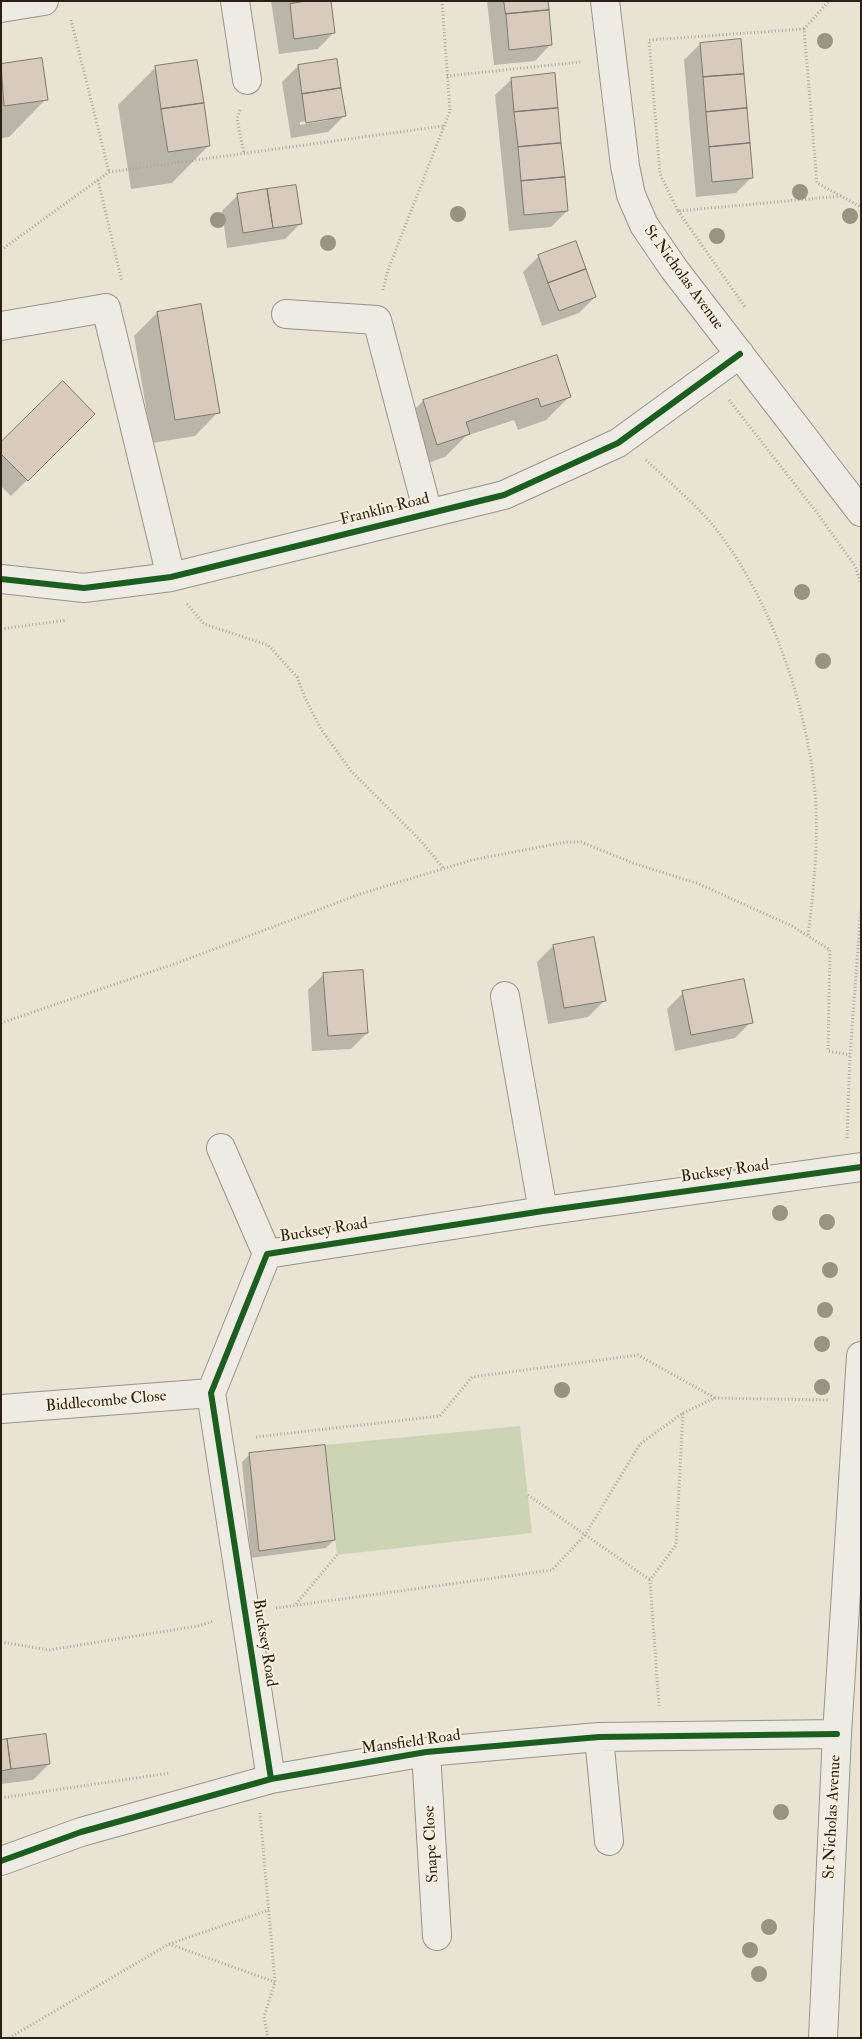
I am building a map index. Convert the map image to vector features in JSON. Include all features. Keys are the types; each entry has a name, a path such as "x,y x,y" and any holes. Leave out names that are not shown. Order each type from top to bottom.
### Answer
{"street":[{"path":"1,8 44,1"},
{"path":"234,1 247,80"},
{"name":"St Nicholas Avenue","path":"605,1 625,166 631,195 644,225 674,269 860,509"},
{"path":"1,326 106,308 171,577"},
{"path":"286,314 377,320 428,513"},
{"name":"Franklin Road","path":"1,579 84,588 171,577 504,495 618,443 740,354"},
{"path":"505,996 543,1211"},
{"path":"221,1148 267,1254"},
{"name":"Bucksey Road","path":"264,1780 245,1612 211,1393 267,1254 543,1211 854,1156"},
{"name":"St Nicholas Avenue","path":"823,2038 837,1734 858,1461 858,1400 861,1356"},
{"name":"Biddlecombe Close","path":"1,1409 211,1393"},
{"name":"Mansfield Road","path":"1,1861 81,1832 264,1780 426,1752 599,1737 837,1734"},
{"path":"599,1737 609,1841"},
{"name":"Snape Close","path":"426,1752 437,1936"}],"path":[{"path":"377,320 388,270 450,111 442,1"},
{"path":"829,1 804,29 649,40 660,174 678,211 789,199 841,196"},
{"path":"71,20 109,172"},
{"path":"804,29 817,183 861,206"},
{"path":"581,53 583,71"},
{"path":"447,76 582,62"},
{"path":"244,153 237,119 247,80"},
{"path":"1,250 109,172 443,126"},
{"path":"728,398 818,514 855,566 861,583"},
{"path":"642,456 716,528 754,587 779,644 806,732 816,808 814,889 808,936"},
{"path":"187,604 204,624 268,645 297,677 305,698 321,729 351,771 421,841 444,869"},
{"path":"1,1023 180,962 360,894 472,860 566,842 581,842 633,863 699,884 792,926 830,950 828,1051 850,1055"},
{"path":"854,1156 850,1055 861,907"},
{"path":"256,1437 440,1416 472,1377 638,1355 715,1398"},
{"path":"1,1642 49,1650 198,1626 245,1612 552,1570 585,1534 640,1444 683,1414 715,1398 858,1400"},
{"path":"662,1736 650,1580 676,1546 683,1414"},
{"path":"528,1495 650,1580"},
{"path":"295,1605 337,1555"},
{"path":"1,1798 179,1772"},
{"path":"264,1780 269,1910 275,1982 264,2017 268,2038"},
{"path":"9,2038 169,1944 269,1910"},
{"path":"169,1944 275,1982"}],"green space":[{"path":"520,1426 532,1533 337,1555 325,1445"}],"building":[{"path":"307,1 331,1 335,33 294,39 290,4"},
{"path":"504,1 548,1 549,10 506,14"},
{"path":"549,10 552,45 509,50 506,14"},
{"path":"741,39 744,74 703,77 700,43"},
{"path":"42,58 48,100 4,106 1,64"},
{"path":"337,59 341,88 302,94 298,65"},
{"path":"197,60 204,103 161,109 155,66"},
{"path":"555,73 558,108 514,112 511,78"},
{"path":"744,74 747,108 706,112 703,77"},
{"path":"341,88 346,116 306,123 302,94"},
{"path":"204,103 210,146 168,152 161,109"},
{"path":"558,108 561,143 518,147 514,112"},
{"path":"747,108 750,143 709,147 706,112"},
{"path":"561,143 565,177 521,181 518,147"},
{"path":"750,143 753,178 712,182 709,147"},
{"path":"565,177 568,211 524,215 521,181"},
{"path":"296,185 302,224 273,228 267,189"},
{"path":"267,189 273,228 243,233 237,194"},
{"path":"576,241 586,269 548,283 538,255"},
{"path":"586,269 596,297 559,311 548,283"},
{"path":"201,304 220,413 175,420 157,312"},
{"path":"557,355 571,397 541,407 538,398 466,422 470,434 437,445 423,400"},
{"path":"63,381 95,414 28,481 1,454 1,442"},
{"path":"594,937 606,1001 564,1008 553,945"},
{"path":"363,970 368,1033 328,1036 323,973"},
{"path":"744,979 753,1023 691,1035 682,991"},
{"path":"325,1445 335,1540 259,1551 249,1453"},
{"path":"46,1734 50,1764 11,1769 7,1739"},
{"path":"7,1739 11,1769 1,1771 1,1740"}],"cycle path":[{"path":"1,579 84,588 171,577 504,495 618,443 740,354"},
{"path":"271,1779 211,1393 267,1254 543,1211 861,1167"},
{"path":"1,1861 81,1832 271,1779 426,1752 599,1737 837,1734"}]}
